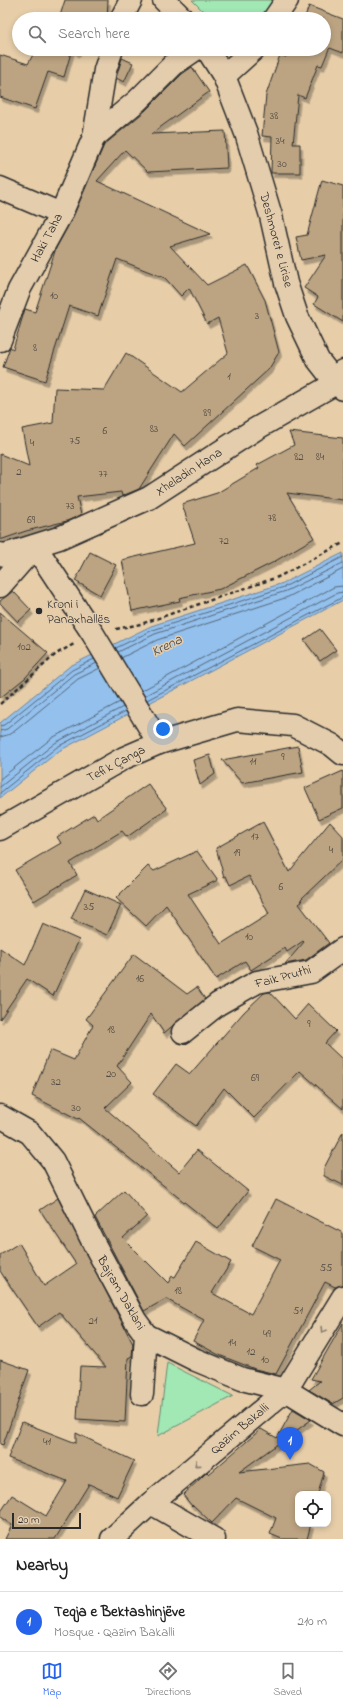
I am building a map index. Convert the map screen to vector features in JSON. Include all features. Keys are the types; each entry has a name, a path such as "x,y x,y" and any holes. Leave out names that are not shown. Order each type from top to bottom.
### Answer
{"street":[{"path":"125,12 131,0"},
{"path":"164,0 176,12"},
{"path":"278,12 286,0"},
{"name":"Haki Taha","path":"0,340 19,290 61,214 94,137 105,70 110,56"},
{"name":"Haki Taha","path":"94,137 137,101 174,64 186,56"},
{"name":"Deshmoret e Lirise","path":"211,56 224,76 246,133 271,216 296,316 318,360 341,381"},
{"path":"224,76 246,56"},
{"path":"0,188 61,214"},
{"name":"Xheladin Hana","path":"0,554 5,555 59,538 149,498 254,430 341,381"},
{"path":"0,586 35,546 93,634 159,743"},
{"name":"Tefik Çanga","path":"0,829 124,758 159,743 237,720 293,725 338,749"},
{"name":"Faik Pruthi","path":"183,1032 218,1004 257,982 311,972 343,949"},
{"name":"Bajram Daklani","path":"0,1116 30,1133 53,1161 103,1262 135,1320 146,1335 196,1360 242,1379 286,1390 343,1425"},
{"name":"Qazim Bakalli","path":"112,1539 151,1503 286,1390 343,1297"},
{"path":"142,1394 146,1335"},
{"path":"151,1503 214,1539"}],"path":[{"path":"0,704 56,654 93,634 141,624 278,577 343,544"}],"green space":[{"path":"192,0 286,0 278,12 204,12"},
{"path":"167,1363 233,1396 158,1436"}],"water":[{"name":"Krena","path":"343,553 343,600 59,751 0,798 0,723 70,666 151,626 283,583"}],"building":[{"path":"65,0 108,0 107,12 61,12"},
{"path":"309,6 325,12 307,12"},
{"path":"331,14 343,19 343,53 331,48"},
{"path":"0,55 28,64 32,56 70,56 64,77 48,72 35,109 0,97"},
{"path":"280,56 326,56 322,66 318,65 305,98 298,95 293,144 300,144 300,173 271,173 272,137 262,136 266,95"},
{"path":"122,58 133,63 124,82 116,78"},
{"path":"192,67 209,92 151,134 225,131 227,168 148,172 125,150 97,181 210,234 170,246 207,285 247,265 265,300 279,352 269,369 185,446 174,434 139,489 122,496 121,492 77,497 81,515 67,521 26,531 0,540 0,454 29,466 22,429 53,423 55,388 104,390 126,353 182,392 228,353 218,318 207,324 189,288 181,296 165,278 117,259 98,316 69,306 45,381 3,367 10,347 13,349 25,309 35,312 56,248 72,219 104,145 145,111 182,74"},
{"path":"322,180 343,186 343,322 314,304 318,297 304,288 326,255 301,260 296,237 307,235"},
{"path":"289,432 343,438 343,500 287,493 314,538 272,563 220,589 179,598 180,601 132,611 122,560 195,543 182,504 217,493 259,468 257,465 294,445"},
{"path":"90,552 116,565 100,595 75,581"},
{"path":"13,591 31,610 18,622 0,603 0,601"},
{"path":"0,612 48,653 25,678 0,698"},
{"path":"320,629 336,650 320,661 304,640"},
{"path":"298,746 303,772 242,783 222,760"},
{"path":"210,755 215,774 200,785 193,760"},
{"path":"343,771 343,808 319,819 305,788"},
{"path":"148,784 167,809 127,837 122,831 70,863 77,875 34,901 15,870 61,843 57,837 94,814 97,819"},
{"path":"263,822 289,872 330,822 343,836 343,859 301,899 302,902 299,904 329,943 306,960 285,964 304,942 303,941 287,952 285,948 251,970 245,961 216,979 166,905 146,926 116,898 148,866 154,871 197,851 218,880 188,894 221,944 269,914 249,876 230,885 226,876 224,877 216,848"},
{"path":"85,889 121,905 107,935 71,919"},
{"path":"43,924 79,940 53,996 27,979 0,1019 0,948 25,965"},
{"path":"134,954 187,994 197,987 205,999 164,1033 151,1014 117,1066 132,1082 105,1108 179,1172 197,1150 248,1191 218,1229 79,1118 78,1119 32,1096 50,1050 74,1060 93,1025 86,1019"},
{"path":"270,992 295,1019 308,1004 336,1031 325,1043 343,1060 343,1109 300,1071 254,1118 224,1088 196,1126 153,1094 176,1064 190,1074 244,1012 264,993"},
{"path":"343,1132 343,1185 324,1176 324,1168"},
{"path":"124,1190 147,1216 123,1238 168,1283 172,1276 175,1277 196,1242 231,1262 212,1293 251,1314 280,1260 252,1246 276,1199 343,1233 343,1285 335,1287 325,1282 276,1374 255,1369 219,1355 193,1341 204,1320 166,1299 144,1311 95,1217"},
{"path":"58,1198 133,1344 132,1356 128,1358 125,1422 77,1419 80,1366 106,1367 59,1312 38,1327 0,1271 0,1255 19,1243 44,1286 76,1264 40,1210"},
{"path":"343,1323 343,1398 333,1404 309,1390 320,1381 311,1379"},
{"path":"0,1360 29,1370 3,1445 0,1444"},
{"path":"293,1409 311,1420 239,1472 310,1464 324,1472 319,1491 295,1491 295,1527 310,1527 307,1539 282,1539 270,1534 276,1518 236,1498 212,1523 193,1505 192,1506 183,1495 207,1472 209,1474 261,1429 277,1438"},
{"path":"22,1422 76,1443 76,1433 134,1461 117,1497 89,1484 55,1539 5,1539 12,1525 0,1517 0,1513 12,1495 46,1516 67,1481 8,1458"}],"place":[{"name":"Kroni i Panaxhallës","path":"39,611"},
{"name":"Teqja e Bektashinjëve","path":"290,1460"}]}
